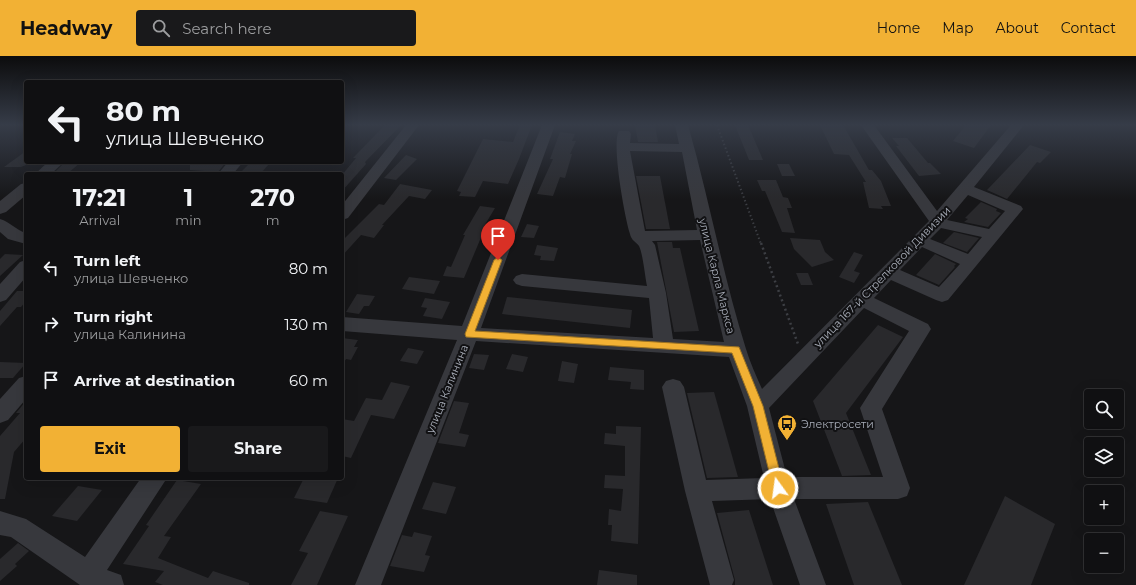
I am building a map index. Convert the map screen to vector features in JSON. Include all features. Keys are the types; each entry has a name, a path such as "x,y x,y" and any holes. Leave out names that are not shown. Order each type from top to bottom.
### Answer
{"street":[{"path":"344,212 394,150"},
{"name":"улица Калинина","path":"368,585 469,334 540,150"},
{"path":"625,150 638,236 647,245 657,293 664,345"},
{"name":"улица Карла Маркса","path":"688,150 706,235 736,350 758,406 778,488 813,585"},
{"path":"885,150 937,222 993,235"},
{"name":"улица 167-й Стрелковой Дивизии","path":"758,406 937,222 997,150"},
{"path":"44,172 54,164"},
{"path":"227,172 234,164"},
{"path":"890,272 942,296 1015,209 965,188"},
{"path":"0,209 24,189"},
{"path":"0,224 14,235 24,238"},
{"path":"638,236 706,235"},
{"path":"920,240 971,262"},
{"path":"0,296 24,268"},
{"path":"522,280 657,293"},
{"path":"697,491 778,488 898,488 871,408 921,329 861,299"},
{"path":"344,324 469,334 736,350"},
{"path":"3,405 24,386"},
{"path":"673,387 697,491 721,580"},
{"path":"88,574 154,480"},
{"path":"6,529 111,585"}],"path":[{"path":"726,150 798,344 802,360"}],"building":[{"path":"361,150 377,150 365,162 366,164 344,189 344,173 356,158 353,158"},
{"path":"478,150 523,150 508,184 483,181 475,197 459,196 461,192 457,191"},
{"path":"553,150 572,150 565,178 560,177 553,196 537,194 553,159 550,159"},
{"path":"745,150 759,150 763,160 749,160"},
{"path":"832,150 857,150 869,170 872,170 881,181 891,206 881,206 883,209 869,208 863,182 866,182 849,155 834,154"},
{"path":"899,150 917,150 928,163 930,163 941,174 919,176"},
{"path":"1026,150 1044,150 1051,152 1040,163 1037,162 1007,199 987,190"},
{"path":"24,152 24,164 26,165 21,167 4,167"},
{"path":"406,155 417,159 396,180 384,178"},
{"path":"63,164 79,164 69,172 55,172"},
{"path":"190,164 224,164 218,172 190,170"},
{"path":"249,164 269,164 262,172 242,171"},
{"path":"777,164 789,164 795,176 782,176"},
{"path":"636,176 660,176 670,229 646,229"},
{"path":"757,180 776,180 783,197 788,198 792,208 787,208 795,233 782,232 765,191 762,191"},
{"path":"400,184 432,190 425,199 409,196 382,225 384,225 374,238 361,235 344,254 344,239 379,204 384,205"},
{"path":"981,202 997,209 996,211 1001,213 988,227 964,222 968,219 965,218"},
{"path":"480,206 495,208 483,228 485,228 464,278 443,276 447,266 451,267 465,235 463,235"},
{"path":"527,224 539,226 534,238 521,237"},
{"path":"954,232 979,238 967,252 943,243"},
{"path":"790,238 820,240 825,252 834,260 812,267 794,249"},
{"path":"657,242 672,242 673,248 680,248 699,331 674,332"},
{"path":"537,245 558,248 554,261 540,260 541,256 534,255"},
{"path":"854,252 863,255 854,271 860,273 854,283 839,277"},
{"path":"5,254 23,255 0,276 0,259"},
{"path":"935,254 956,264 939,285 916,275"},
{"path":"796,273 808,273 813,285 801,285"},
{"path":"409,277 440,281 434,294 402,289"},
{"path":"17,291 24,291 24,303 21,307 17,307 0,326 0,311"},
{"path":"357,294 375,296 369,306 364,306 359,314 346,312"},
{"path":"507,297 632,310 630,328 502,314"},
{"path":"425,298 450,302 442,319 423,316 427,308 421,307"},
{"path":"878,325 903,337 846,413 871,475 842,476 813,401"},
{"path":"344,338 358,340 354,347 358,347 351,360 346,359 344,362"},
{"path":"408,348 424,351 417,364 400,361"},
{"path":"474,354 489,355 484,370 469,368"},
{"path":"512,354 528,357 523,372 506,369"},
{"path":"562,361 578,364 574,383 558,381"},
{"path":"0,362 24,363 24,365 13,378 0,378"},
{"path":"610,367 644,370 644,390 630,389 631,382 608,380"},
{"path":"391,382 410,386 394,419 371,415 351,458 344,456 344,419 354,421 366,398 382,400"},
{"path":"714,392 738,477 707,478 687,393"},
{"path":"454,401 469,403 459,433 469,435 465,447 438,443"},
{"path":"24,403 24,440 14,452 5,499 0,499 0,436 20,413 16,413"},
{"path":"616,426 641,427 638,544 611,541 612,525 608,525 609,509 621,511 623,489 604,488 605,475 625,476 625,446 604,444 605,433 616,434"},
{"path":"177,480 201,484 164,536 171,537 158,558 208,578 213,571 249,583 249,585 163,585 155,582 164,571 123,564 149,526 146,525"},
{"path":"303,480 337,480 327,503 294,498"},
{"path":"433,482 456,487 446,514 422,509"},
{"path":"78,486 102,490 77,521 52,516"},
{"path":"1005,496 1055,524 1031,585 964,585"},
{"path":"868,502 902,585 854,585 826,504"},
{"path":"749,510 773,585 735,585 735,580 717,513"},
{"path":"320,511 348,516 317,585 291,585 308,553 299,551"},
{"path":"414,532 432,536 425,555 430,556 424,572 390,566 402,535 412,537"},
{"path":"18,543 29,551 15,564 17,566 0,581 0,559"},
{"path":"599,570 637,575 637,585 597,585"}],"place":[{"name":"Электросети","path":"787,441"}],"route":[{"path":"498,260 469,334 736,350 758,406 778,488"}]}
